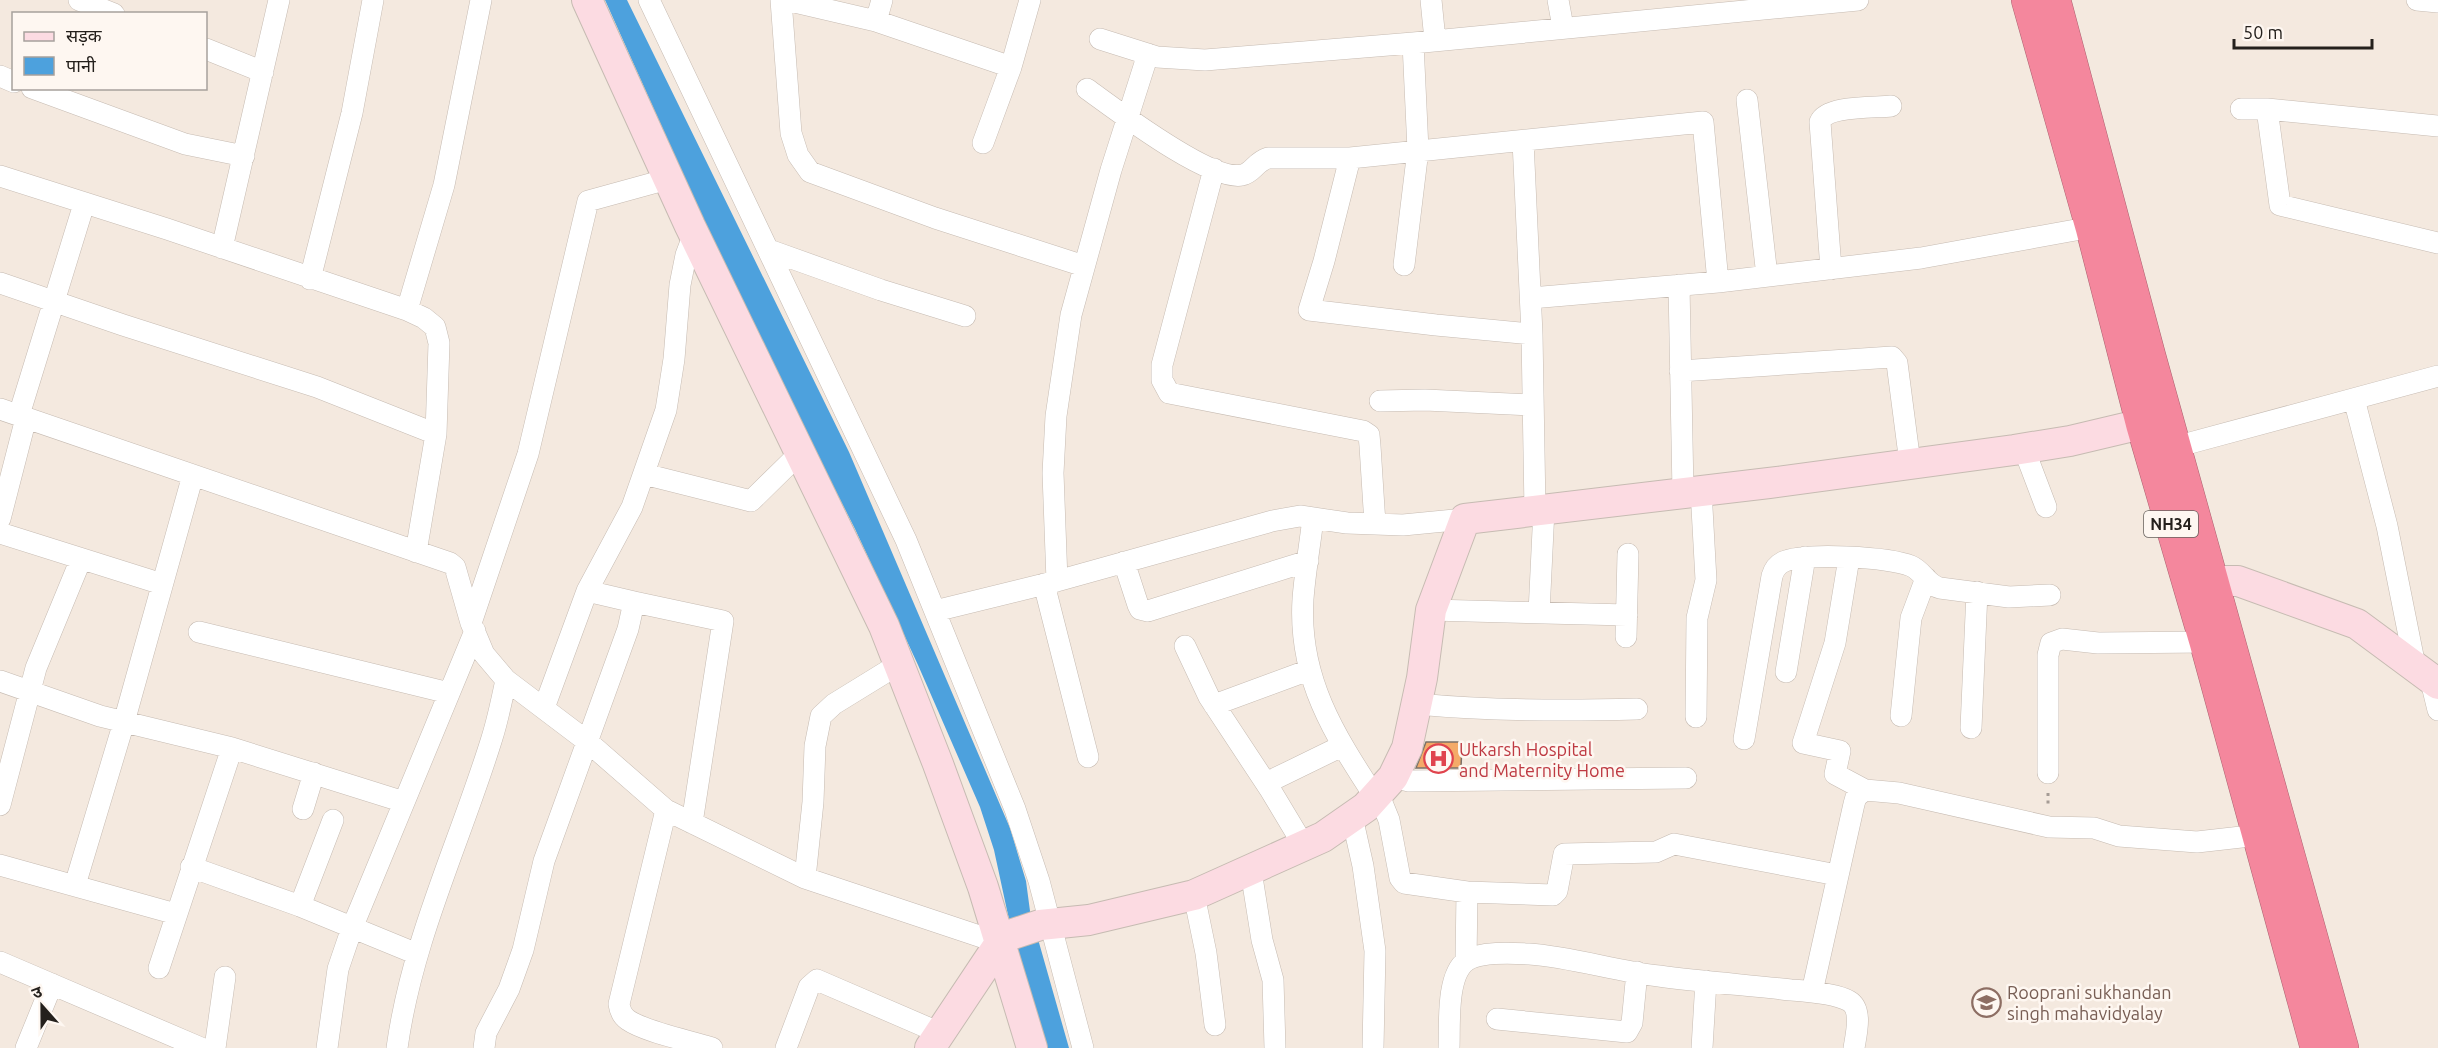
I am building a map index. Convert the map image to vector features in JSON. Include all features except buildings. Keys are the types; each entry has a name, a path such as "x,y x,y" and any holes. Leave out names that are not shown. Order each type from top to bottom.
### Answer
{"highway":[{"name":"NH34","path":"2028,0 2102,223"},
{"name":"NH34","path":"2055,0 2102,223 2159,436 2315,993 2317,1048"},
{"name":"NH34","path":"2201,583 2206,642 2259,835 2315,993 2342,1048"}],"street":[{"path":"79,0 109,12"},
{"path":"222,248 279,0"},
{"path":"310,279 352,113 373,0"},
{"path":"407,310 444,185 481,0"},
{"path":"587,0 694,234 884,626 939,764 1004,940 1032,1048"},
{"path":"649,0 902,529 1015,809 1045,924 1083,1048"},
{"path":"781,0 791,133 798,155 810,172 936,218 1084,266"},
{"path":"786,0 876,21 1011,67"},
{"path":"876,21 882,0"},
{"path":"983,143 1011,67 1030,0"},
{"path":"1431,0 1435,40"},
{"path":"1558,0 1563,27"},
{"path":"1100,39 1157,57 1204,60 1413,43 1563,27 1634,10 1858,0"},
{"path":"2416,0 2438,2"},
{"path":"1404,265 1418,150 1413,43"},
{"path":"207,49 264,72"},
{"path":"1088,757 1051,582 1056,416 1071,315 1148,54"},
{"path":"1087,89 1171,147 1214,169 1232,175 1243,175 1251,170 1258,161 1268,158 1350,158 1702,122 1718,282"},
{"path":"37,90 185,144 244,156"},
{"path":"1747,100 1767,276"},
{"path":"1831,268 1820,122 1826,114 1833,111 1891,106"},
{"path":"2241,109 2267,109 2438,126"},
{"path":"2267,109 2280,205 2438,243"},
{"path":"1523,141 1531,298 1533,405 1540,509 1539,613"},
{"path":"1350,158 1309,310 1532,334"},
{"path":"1214,169 1162,365 1164,385 1169,393 1363,431 1369,435 1371,446 1375,524"},
{"path":"0,176 407,310 430,322 437,334 436,434 416,552"},
{"path":"327,1048 338,969 352,928 449,693 473,627 528,454 588,201 668,179"},
{"path":"0,519 15,414 55,301 84,204"},
{"path":"1531,298 1718,282 1921,258 2102,223"},
{"path":"544,708 587,591 632,507 666,410 674,359 680,285 686,255 694,234"},
{"path":"770,250 881,290 965,316"},
{"path":"0,283 123,326 317,387 436,434"},
{"path":"1678,285 1680,371 1692,491 1706,580 1697,618 1696,717"},
{"path":"1680,371 1892,357 1897,363 1910,463"},
{"path":"935,611 1051,582 1272,521 1300,516 1347,523 1403,525 2024,449 2159,436 2354,399 2438,376"},
{"path":"2354,399 2438,710"},
{"path":"1380,401 1436,400 1533,405"},
{"path":"15,414 450,563 455,567 473,627 484,654 506,680 588,742 666,810 805,878 1004,940"},
{"path":"2024,449 2046,507"},
{"path":"644,474 751,501 800,453"},
{"path":"75,885 124,722 193,474"},
{"path":"1313,518 1303,601 1304,636 1309,670 1320,705 1342,746 1382,789 1400,878 1404,883 1467,892 1552,895 1557,891 1564,854 1656,852 1674,844 1837,875"},
{"path":"786,1048 809,987 817,980 935,1040 1004,940 1045,924 1089,920 1194,895 1323,837 1366,807 1382,789 1407,748 1417,704 1431,610 1465,519"},
{"path":"0,533 162,584"},
{"path":"1626,637 1628,554"},
{"path":"1786,672 1805,557"},
{"path":"1744,739 1774,570 1785,561 1805,557 1882,559 1902,563 1918,570 1934,587 2009,597 2050,595"},
{"path":"1849,558 1835,643 1803,743 1840,751 1835,774 1865,790 1899,794 2049,827 2094,828 2119,836 2197,842 2259,835"},
{"path":"0,805 36,668 81,559"},
{"path":"1125,562 1138,605 1140,609 1148,611 1308,561"},
{"path":"1901,716 1911,618 1926,578"},
{"path":"2201,583 2238,581 2357,624 2428,676"},
{"path":"587,591 723,621 692,823"},
{"path":"1971,728 1977,592"},
{"path":"484,1048 486,1033 508,989 523,950 544,861 628,628 634,602"},
{"path":"1431,610 1627,615"},
{"path":"199,632 449,693"},
{"path":"2048,773 2048,655 2051,643 2062,639 2098,643 2206,642"},
{"path":"1185,646 1214,705 1266,783 1304,846"},
{"path":"805,878 813,802 815,746 821,716 834,704 899,664"},
{"path":"1214,705 1309,670"},
{"path":"397,1048 403,1006 417,954 492,737 506,680"},
{"path":"0,681 100,716 232,748 404,802"},
{"path":"1417,704 1465,709 1560,712 1637,709"},
{"path":"1266,783 1342,746"},
{"path":"159,968 232,748"},
{"path":"303,809 314,773"},
{"path":"1382,789 1409,781 1686,778"},
{"path":"1812,992 1854,804 1857,797 1865,790"},
{"path":"666,810 619,1004 627,1020 639,1026 712,1048"},
{"path":"1352,817 1363,866 1375,951 1373,1048"},
{"path":"300,906 333,820"},
{"path":"0,865 176,914"},
{"path":"191,867 300,906 417,954"},
{"path":"1251,871 1262,940 1273,980 1275,1048"},
{"path":"1466,961 1467,892"},
{"path":"1194,895 1206,953 1215,1025"},
{"path":"1449,1048 1452,987 1456,972 1466,961 1499,953 1531,954 1637,972 1812,992 1850,1001 1855,1009 1857,1027 1854,1048"},
{"path":"0,962 201,1048"},
{"path":"1497,1019 1627,1032 1632,1023 1637,972"},
{"path":"215,1048 225,977"},
{"path":"1702,1048 1706,981"},
{"path":"26,1048 52,984"}],"path":[{"path":"2048,773 2049,827"}],"water":[{"path":"605,0 627,0 849,452 1010,828 1026,881 1030,911 1069,1048 1046,1048 1008,915 994,850 980,807 855,529 743,308"}],"place":[{"name":"Utkarsh Hospital and Maternity Home","path":"1438,759"},
{"name":"Rooprani sukhandan singh mahavidyalay","path":"1986,1002"}]}
